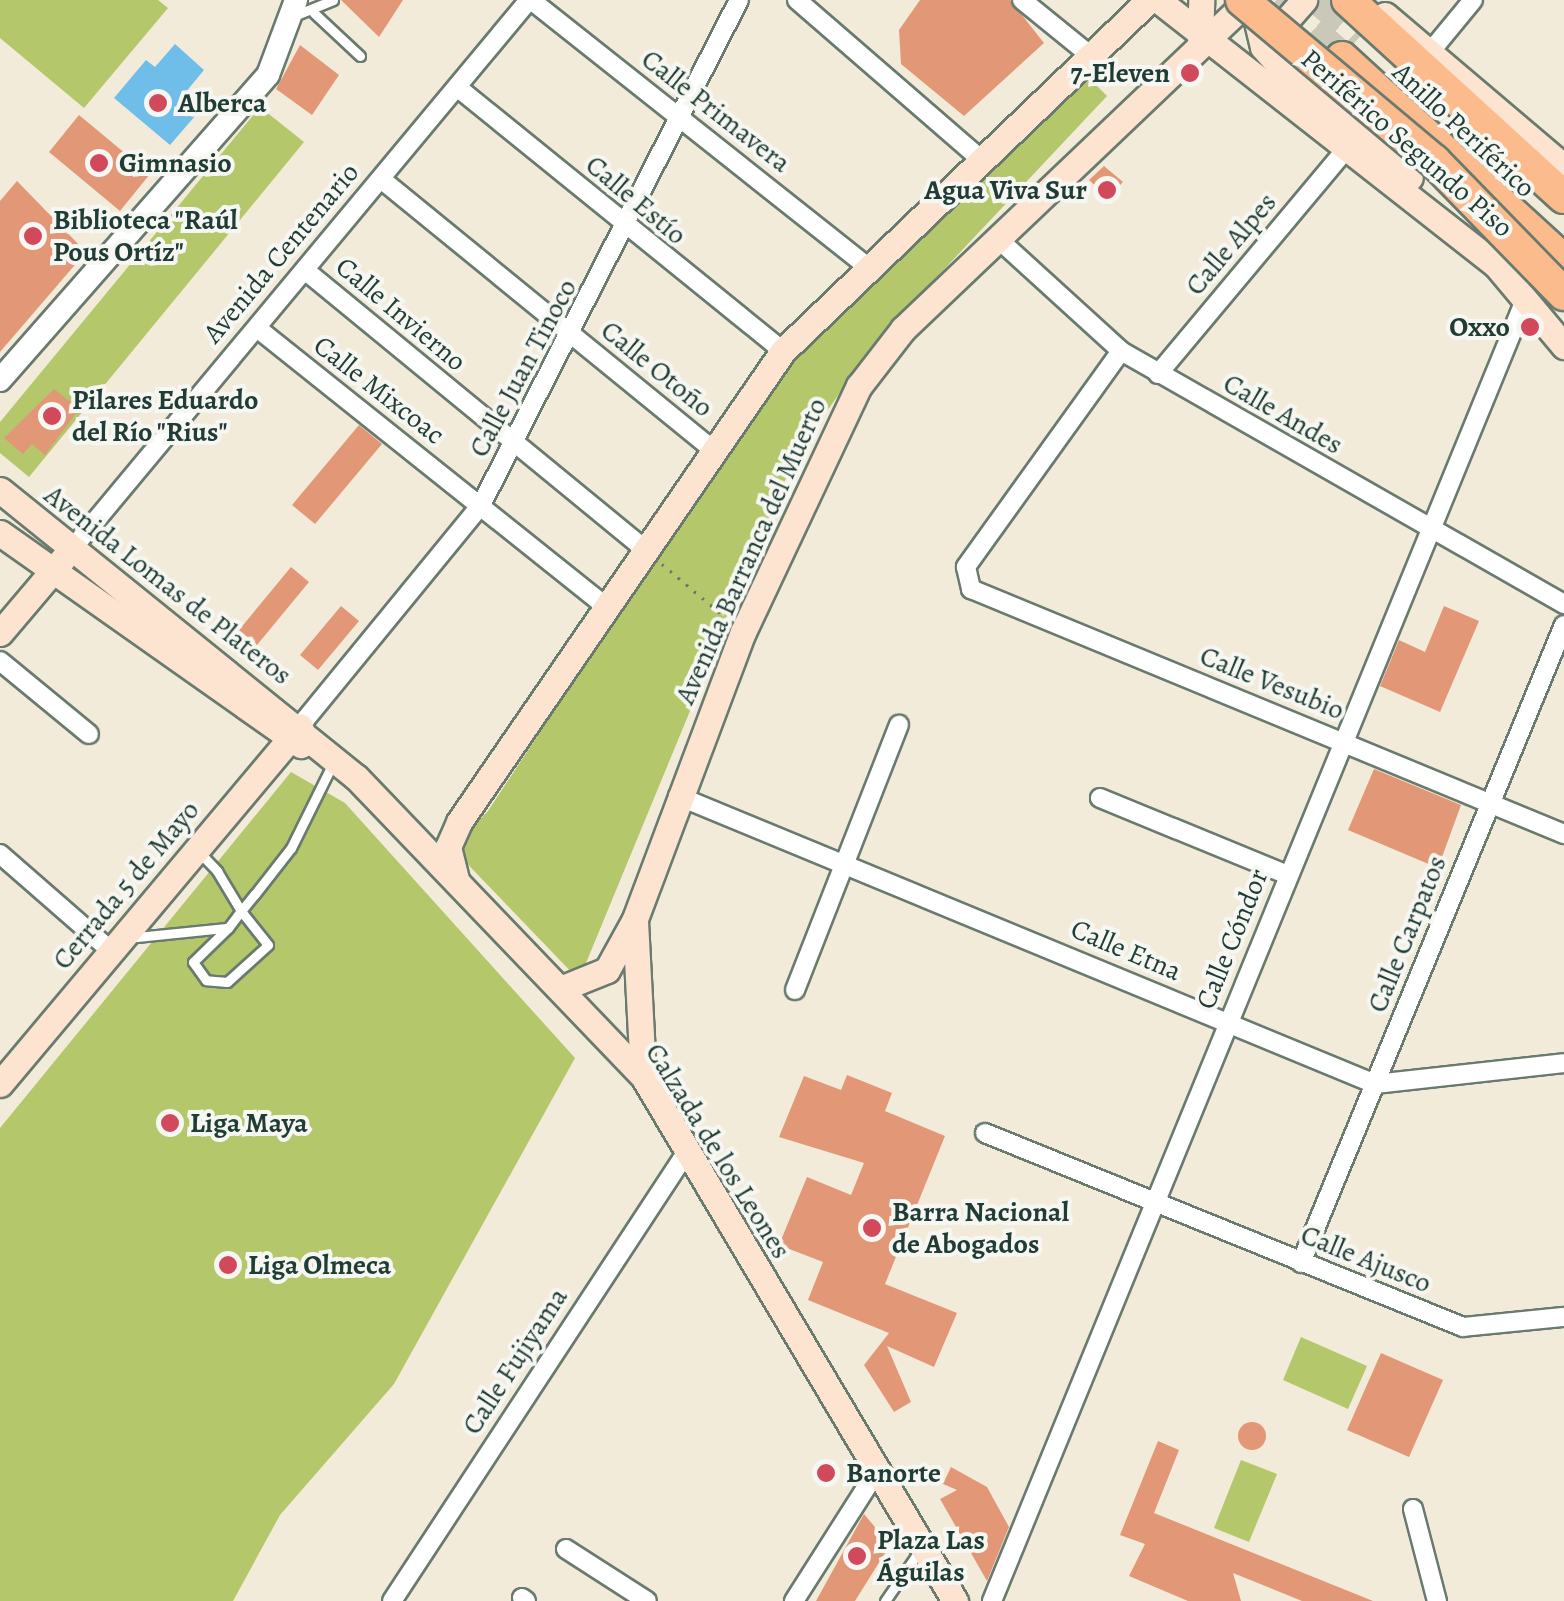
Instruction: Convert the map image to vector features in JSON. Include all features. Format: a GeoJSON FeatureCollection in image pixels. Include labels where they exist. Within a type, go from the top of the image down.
{"type":"FeatureCollection","features":[{"type":"Feature","properties":{"kind":"highway","name":"Periférico Segundo Piso"},"geometry":{"type":"LineString","coordinates":[[1248,0],[1488,210],[1564,294]]}},
{"type":"Feature","properties":{"kind":"highway"},"geometry":{"type":"LineString","coordinates":[[1348,0],[1564,196]]}},
{"type":"Feature","properties":{"kind":"highway","name":"Anillo Periférico"},"geometry":{"type":"LineString","coordinates":[[1564,228],[1351,46],[1564,262]]}},
{"type":"Feature","properties":{"kind":"main road","name":"Avenida Barranca del Muerto"},"geometry":{"type":"LineString","coordinates":[[456,882],[448,847],[458,822],[712,449],[784,351],[978,156],[1149,0]]}},
{"type":"Feature","properties":{"kind":"main road"},"geometry":{"type":"LineString","coordinates":[[1158,0],[1200,38],[1496,265]]}},
{"type":"Feature","properties":{"kind":"main road"},"geometry":{"type":"LineString","coordinates":[[1200,38],[1201,0]]}},
{"type":"Feature","properties":{"kind":"main road","name":"Avenida Barranca del Muerto"},"geometry":{"type":"LineString","coordinates":[[565,987],[607,970],[635,919],[678,796],[743,632],[859,386],[902,329],[1200,38],[1248,0]]}},
{"type":"Feature","properties":{"kind":"main road"},"geometry":{"type":"LineString","coordinates":[[1248,0],[1263,47],[1456,218],[1564,346]]}},
{"type":"Feature","properties":{"kind":"main road"},"geometry":{"type":"LineString","coordinates":[[1263,47],[1304,0]]}},
{"type":"Feature","properties":{"kind":"main road"},"geometry":{"type":"LineString","coordinates":[[1367,0],[1564,166]]}},
{"type":"Feature","properties":{"kind":"main road","name":"Avenida Lomas de Plateros"},"geometry":{"type":"LineString","coordinates":[[0,490],[294,734]]}},
{"type":"Feature","properties":{"kind":"main road"},"geometry":{"type":"LineString","coordinates":[[0,533],[294,734]]}},
{"type":"Feature","properties":{"kind":"main road","name":"Avenida Centenario"},"geometry":{"type":"LineString","coordinates":[[0,633],[72,549]]}},
{"type":"Feature","properties":{"kind":"main road","name":"Calzada de los Leones"},"geometry":{"type":"LineString","coordinates":[[294,734],[325,754],[400,822],[565,987],[642,1076],[924,1545],[945,1596]]}},
{"type":"Feature","properties":{"kind":"main road","name":"Cerrada 5 de Mayo"},"geometry":{"type":"LineString","coordinates":[[0,1084],[294,734]]}},
{"type":"Feature","properties":{"kind":"main road"},"geometry":{"type":"LineString","coordinates":[[400,822],[458,822]]}},
{"type":"Feature","properties":{"kind":"main road","name":"Avenida Barranca del Muerto"},"geometry":{"type":"LineString","coordinates":[[635,919],[642,1076]]}},
{"type":"Feature","properties":{"kind":"street","name":"Avenida Centenario"},"geometry":{"type":"LineString","coordinates":[[72,549],[530,0]]}},
{"type":"Feature","properties":{"kind":"street","name":"Calle Primavera"},"geometry":{"type":"LineString","coordinates":[[530,0],[867,266]]}},
{"type":"Feature","properties":{"kind":"street","name":"Calle Juan Tinoco"},"geometry":{"type":"LineString","coordinates":[[294,734],[480,505],[573,336],[738,0]]}},
{"type":"Feature","properties":{"kind":"street"},"geometry":{"type":"LineString","coordinates":[[796,0],[978,156]]}},
{"type":"Feature","properties":{"kind":"street"},"geometry":{"type":"LineString","coordinates":[[1022,0],[1091,56]]}},
{"type":"Feature","properties":{"kind":"street"},"geometry":{"type":"LineString","coordinates":[[1431,51],[1474,0]]}},
{"type":"Feature","properties":{"kind":"street"},"geometry":{"type":"LineString","coordinates":[[0,380],[268,75],[302,9]]}},
{"type":"Feature","properties":{"kind":"street","name":"Calle Estío"},"geometry":{"type":"LineString","coordinates":[[457,87],[784,351]]}},
{"type":"Feature","properties":{"kind":"street","name":"Calle Alpes"},"geometry":{"type":"LineString","coordinates":[[1158,374],[1346,149]]}},
{"type":"Feature","properties":{"kind":"street","name":"Calle Otoño"},"geometry":{"type":"LineString","coordinates":[[382,180],[712,449]]}},
{"type":"Feature","properties":{"kind":"street","name":"Calle Andes"},"geometry":{"type":"LineString","coordinates":[[998,238],[1120,351],[1564,604]]}},
{"type":"Feature","properties":{"kind":"street","name":"Calle Invierno"},"geometry":{"type":"LineString","coordinates":[[306,271],[646,550]]}},
{"type":"Feature","properties":{"kind":"street","name":"Calle Cóndor"},"geometry":{"type":"LineString","coordinates":[[992,1601],[1525,300]]}},
{"type":"Feature","properties":{"kind":"street","name":"Calle Mixcoac"},"geometry":{"type":"LineString","coordinates":[[258,328],[607,607]]}},
{"type":"Feature","properties":{"kind":"street","name":"Calle Vesubio"},"geometry":{"type":"LineString","coordinates":[[1120,351],[963,580],[1564,834]]}},
{"type":"Feature","properties":{"kind":"street","name":"Calle Carpatos"},"geometry":{"type":"LineString","coordinates":[[1302,1263],[1564,625]]}},
{"type":"Feature","properties":{"kind":"street"},"geometry":{"type":"LineString","coordinates":[[0,661],[89,734]]}},
{"type":"Feature","properties":{"kind":"street"},"geometry":{"type":"LineString","coordinates":[[794,990],[899,725]]}},
{"type":"Feature","properties":{"kind":"street","name":"Calle Etna"},"geometry":{"type":"LineString","coordinates":[[678,796],[1375,1084],[1564,1063]]}},
{"type":"Feature","properties":{"kind":"street"},"geometry":{"type":"LineString","coordinates":[[1100,798],[1288,874]]}},
{"type":"Feature","properties":{"kind":"street"},"geometry":{"type":"LineString","coordinates":[[0,854],[114,944]]}},
{"type":"Feature","properties":{"kind":"street","name":"Calle Ajusco"},"geometry":{"type":"LineString","coordinates":[[985,1133],[1463,1327],[1564,1317]]}},
{"type":"Feature","properties":{"kind":"street","name":"Calle Fujiyama"},"geometry":{"type":"LineString","coordinates":[[392,1601],[686,1152]]}},
{"type":"Feature","properties":{"kind":"street"},"geometry":{"type":"LineString","coordinates":[[794,1601],[878,1470]]}},
{"type":"Feature","properties":{"kind":"street"},"geometry":{"type":"LineString","coordinates":[[1413,1509],[1437,1601]]}},
{"type":"Feature","properties":{"kind":"street"},"geometry":{"type":"LineString","coordinates":[[566,1549],[648,1601]]}},
{"type":"Feature","properties":{"kind":"lane"},"geometry":{"type":"LineString","coordinates":[[302,9],[332,0]]}},
{"type":"Feature","properties":{"kind":"lane"},"geometry":{"type":"LineString","coordinates":[[302,9],[360,56]]}},
{"type":"Feature","properties":{"kind":"lane"},"geometry":{"type":"LineString","coordinates":[[196,850],[242,911],[268,944],[227,982],[206,980],[193,962],[228,928],[242,911],[291,848],[325,754]]}},
{"type":"Feature","properties":{"kind":"lane"},"geometry":{"type":"LineString","coordinates":[[114,944],[228,928]]}},
{"type":"Feature","properties":{"kind":"lane"},"geometry":{"type":"LineString","coordinates":[[885,1601],[924,1545]]}},
{"type":"Feature","properties":{"kind":"path"},"geometry":{"type":"LineString","coordinates":[[646,550],[743,632]]}},
{"type":"Feature","properties":{"kind":"green space"},"geometry":{"type":"Polygon","coordinates":[[[0,0],[158,0],[168,8],[84,108],[0,38],[0,0]]]}},
{"type":"Feature","properties":{"kind":"green space"},"geometry":{"type":"Polygon","coordinates":[[[1090,79],[1107,96],[872,346],[794,459],[579,980],[452,848],[488,811],[774,377],[871,273],[1090,79]]]}},
{"type":"Feature","properties":{"kind":"green space"},"geometry":{"type":"Polygon","coordinates":[[[260,107],[304,142],[29,477],[0,453],[0,422],[260,107]]]}},
{"type":"Feature","properties":{"kind":"green space","name":"Liga Olmeca"},"geometry":{"type":"Polygon","coordinates":[[[291,772],[345,803],[575,1058],[394,1384],[280,1515],[233,1601],[0,1601],[0,1128],[291,772]]]}},
{"type":"Feature","properties":{"kind":"green space"},"geometry":{"type":"Polygon","coordinates":[[[1301,1337],[1367,1366],[1348,1409],[1283,1380],[1301,1337]]]}},
{"type":"Feature","properties":{"kind":"green space"},"geometry":{"type":"Polygon","coordinates":[[[1241,1460],[1277,1474],[1249,1542],[1214,1528],[1241,1460]]]}},
{"type":"Feature","properties":{"kind":"water","name":"Alberca"},"geometry":{"type":"Polygon","coordinates":[[[175,44],[204,70],[185,93],[202,108],[170,145],[114,98],[146,60],[155,67],[175,44]]]}},
{"type":"Feature","properties":{"kind":"building"},"geometry":{"type":"Polygon","coordinates":[[[341,0],[403,0],[379,37],[341,0]]]}},
{"type":"Feature","properties":{"kind":"building"},"geometry":{"type":"Polygon","coordinates":[[[920,0],[1010,0],[1044,43],[964,116],[901,64],[899,30],[920,0]]]}},
{"type":"Feature","properties":{"kind":"building"},"geometry":{"type":"Polygon","coordinates":[[[300,45],[339,75],[312,115],[276,89],[300,45]]]}},
{"type":"Feature","properties":{"kind":"building","name":"Gimnasio"},"geometry":{"type":"Polygon","coordinates":[[[79,115],[150,174],[120,211],[49,152],[79,115]]]}},
{"type":"Feature","properties":{"kind":"building","name":"Agua Viva Sur"},"geometry":{"type":"Polygon","coordinates":[[[1104,166],[1123,182],[1108,198],[1089,180],[1104,166]]]}},
{"type":"Feature","properties":{"kind":"building","name":"Biblioteca \"Raúl Pous Ortíz\""},"geometry":{"type":"Polygon","coordinates":[[[17,181],[86,252],[0,352],[0,201],[17,181]]]}},
{"type":"Feature","properties":{"kind":"building","name":"Pilares Eduardo del Río \"Rius\""},"geometry":{"type":"Polygon","coordinates":[[[54,389],[79,409],[45,455],[32,444],[23,454],[4,438],[54,389]]]}},
{"type":"Feature","properties":{"kind":"building"},"geometry":{"type":"Polygon","coordinates":[[[359,425],[382,444],[315,524],[292,505],[359,425]]]}},
{"type":"Feature","properties":{"kind":"building"},"geometry":{"type":"Polygon","coordinates":[[[291,567],[309,582],[257,645],[239,630],[291,567]]]}},
{"type":"Feature","properties":{"kind":"building"},"geometry":{"type":"Polygon","coordinates":[[[341,606],[359,621],[318,670],[300,655],[341,606]]]}},
{"type":"Feature","properties":{"kind":"building"},"geometry":{"type":"Polygon","coordinates":[[[1444,606],[1479,621],[1440,712],[1380,686],[1399,640],[1425,652],[1444,606]]]}},
{"type":"Feature","properties":{"kind":"building"},"geometry":{"type":"Polygon","coordinates":[[[1374,769],[1461,805],[1438,868],[1348,830],[1374,769]]]}},
{"type":"Feature","properties":{"kind":"building"},"geometry":{"type":"Polygon","coordinates":[[[847,1075],[892,1093],[885,1111],[945,1136],[885,1284],[957,1313],[934,1367],[887,1346],[911,1402],[894,1412],[864,1365],[889,1333],[808,1300],[823,1262],[779,1245],[807,1177],[851,1195],[864,1163],[779,1137],[804,1076],[841,1090],[847,1075]]]}},
{"type":"Feature","properties":{"kind":"building"},"geometry":{"type":"Polygon","coordinates":[[[1381,1353],[1443,1380],[1409,1457],[1347,1430],[1381,1353]]]}},
{"type":"Feature","properties":{"kind":"building"},"geometry":{"type":"Polygon","coordinates":[[[1252,1422],[1262,1426],[1266,1436],[1262,1446],[1252,1450],[1242,1446],[1238,1436],[1242,1426],[1252,1422]]]}},
{"type":"Feature","properties":{"kind":"building"},"geometry":{"type":"Polygon","coordinates":[[[1158,1441],[1179,1450],[1154,1513],[1373,1601],[1302,1601],[1233,1573],[1241,1601],[1188,1601],[1129,1576],[1145,1544],[1120,1535],[1158,1441]]]}},
{"type":"Feature","properties":{"kind":"building"},"geometry":{"type":"Polygon","coordinates":[[[951,1467],[987,1487],[1009,1527],[987,1581],[940,1499],[957,1490],[943,1484],[951,1467]]]}},
{"type":"Feature","properties":{"kind":"building","name":"Plaza Las Águilas"},"geometry":{"type":"Polygon","coordinates":[[[864,1514],[890,1545],[855,1601],[816,1601],[864,1514]]]}},
{"type":"Feature","properties":{"kind":"tunnel"},"geometry":{"type":"LineString","coordinates":[[1276,0],[1342,58]]}},
{"type":"Feature","properties":{"kind":"tunnel"},"geometry":{"type":"LineString","coordinates":[[1320,0],[1361,35]]}},
{"type":"Feature","properties":{"kind":"place","name":"7-Eleven"},"geometry":{"type":"Point","coordinates":[1190,73]}},
{"type":"Feature","properties":{"kind":"place","name":"Alberca"},"geometry":{"type":"Point","coordinates":[158,103]}},
{"type":"Feature","properties":{"kind":"place","name":"Gimnasio"},"geometry":{"type":"Point","coordinates":[99,163]}},
{"type":"Feature","properties":{"kind":"place","name":"Agua Viva Sur"},"geometry":{"type":"Point","coordinates":[1107,190]}},
{"type":"Feature","properties":{"kind":"place","name":"Biblioteca \"Raúl Pous Ortíz\""},"geometry":{"type":"Point","coordinates":[33,236]}},
{"type":"Feature","properties":{"kind":"place","name":"Oxxo"},"geometry":{"type":"Point","coordinates":[1530,327]}},
{"type":"Feature","properties":{"kind":"place","name":"Pilares Eduardo del Río \"Rius\""},"geometry":{"type":"Point","coordinates":[52,416]}},
{"type":"Feature","properties":{"kind":"place","name":"Liga Maya"},"geometry":{"type":"Point","coordinates":[170,1123]}},
{"type":"Feature","properties":{"kind":"place","name":"Barra Nacional de Abogados"},"geometry":{"type":"Point","coordinates":[872,1228]}},
{"type":"Feature","properties":{"kind":"place","name":"Liga Olmeca"},"geometry":{"type":"Point","coordinates":[228,1265]}},
{"type":"Feature","properties":{"kind":"place","name":"Banorte"},"geometry":{"type":"Point","coordinates":[826,1473]}},
{"type":"Feature","properties":{"kind":"place","name":"Plaza Las Águilas"},"geometry":{"type":"Point","coordinates":[857,1556]}}]}
